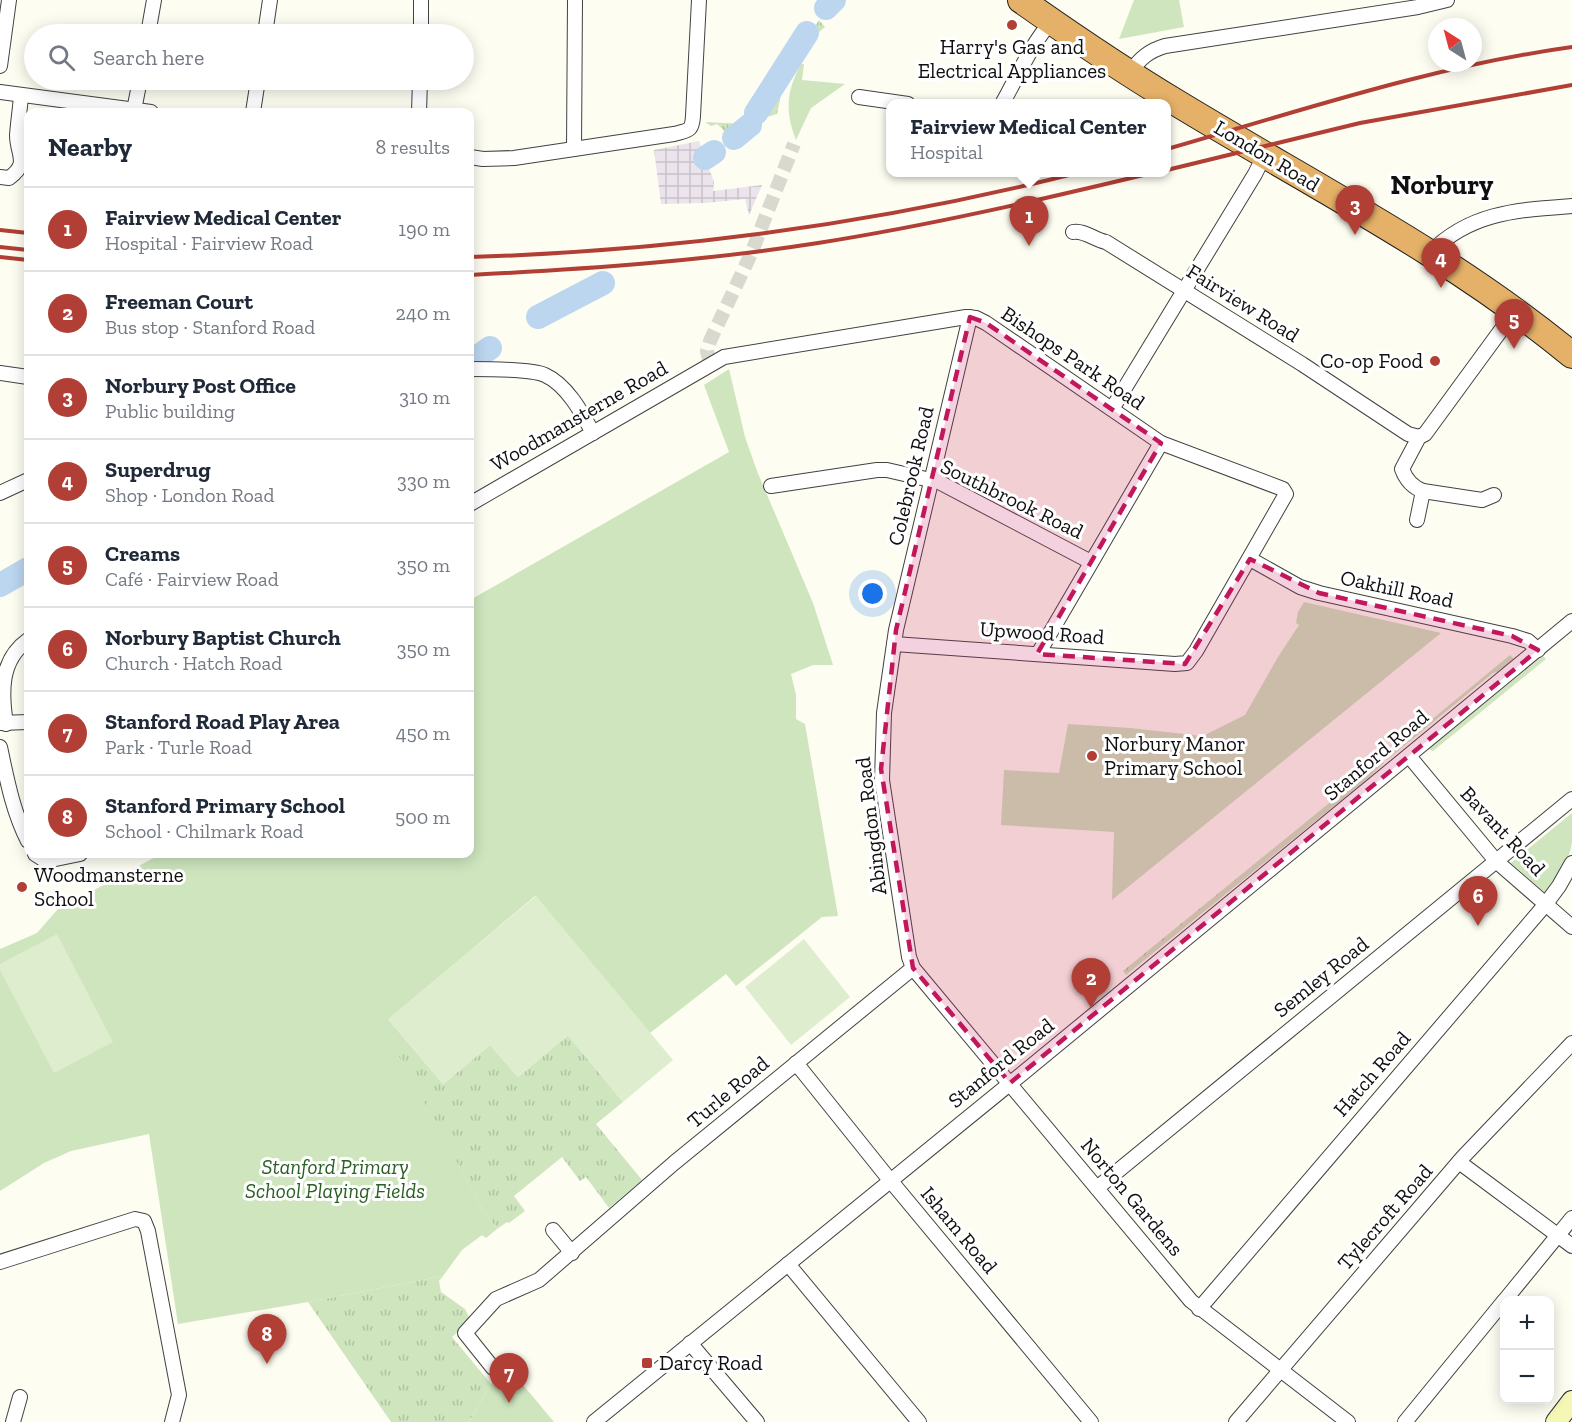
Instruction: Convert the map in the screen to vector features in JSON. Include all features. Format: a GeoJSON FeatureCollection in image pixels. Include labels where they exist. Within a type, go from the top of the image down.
{"type":"FeatureCollection","features":[{"type":"Feature","properties":{"kind":"highway","name":"London Road"},"geometry":{"type":"LineString","coordinates":[[1021,0],[1170,99]]}},
{"type":"Feature","properties":{"kind":"highway","name":"London Road"},"geometry":{"type":"LineString","coordinates":[[1171,99],[1430,253],[1515,311],[1572,355]]}},
{"type":"Feature","properties":{"kind":"street"},"geometry":{"type":"LineString","coordinates":[[0,66],[9,0]]}},
{"type":"Feature","properties":{"kind":"street"},"geometry":{"type":"LineString","coordinates":[[149,24],[153,0]]}},
{"type":"Feature","properties":{"kind":"street"},"geometry":{"type":"LineString","coordinates":[[266,24],[270,0]]}},
{"type":"Feature","properties":{"kind":"street"},"geometry":{"type":"LineString","coordinates":[[421,0],[421,24]]}},
{"type":"Feature","properties":{"kind":"street"},"geometry":{"type":"LineString","coordinates":[[573,149],[574,0]]}},
{"type":"Feature","properties":{"kind":"street"},"geometry":{"type":"LineString","coordinates":[[474,158],[514,158],[674,134],[690,129],[693,126],[699,0]]}},
{"type":"Feature","properties":{"kind":"street"},"geometry":{"type":"LineString","coordinates":[[1130,72],[1142,57],[1154,49],[1165,46],[1418,7],[1447,0]]}},
{"type":"Feature","properties":{"kind":"street"},"geometry":{"type":"LineString","coordinates":[[1005,99],[1021,67],[1051,22]]}},
{"type":"Feature","properties":{"kind":"street"},"geometry":{"type":"LineString","coordinates":[[134,108],[138,90]]}},
{"type":"Feature","properties":{"kind":"street"},"geometry":{"type":"LineString","coordinates":[[254,108],[256,90]]}},
{"type":"Feature","properties":{"kind":"street"},"geometry":{"type":"LineString","coordinates":[[419,108],[420,90]]}},
{"type":"Feature","properties":{"kind":"street"},"geometry":{"type":"LineString","coordinates":[[0,92],[118,108]]}},
{"type":"Feature","properties":{"kind":"street"},"geometry":{"type":"LineString","coordinates":[[0,177],[9,178],[20,168],[22,158],[17,138],[21,96]]}},
{"type":"Feature","properties":{"kind":"street"},"geometry":{"type":"LineString","coordinates":[[859,97],[886,101]]}},
{"type":"Feature","properties":{"kind":"street"},"geometry":{"type":"LineString","coordinates":[[1112,409],[1255,174],[1263,153]]}},
{"type":"Feature","properties":{"kind":"street"},"geometry":{"type":"LineString","coordinates":[[1430,253],[1445,238],[1474,222],[1517,212],[1572,206]]}},
{"type":"Feature","properties":{"kind":"street","name":"Fairview Road"},"geometry":{"type":"LineString","coordinates":[[1074,232],[1079,231],[1106,242],[1408,434],[1419,437]]}},
{"type":"Feature","properties":{"kind":"street"},"geometry":{"type":"LineString","coordinates":[[1494,495],[1482,500],[1416,489],[1406,479],[1402,469],[1419,437],[1425,434],[1432,425],[1515,311]]}},
{"type":"Feature","properties":{"kind":"street","name":"Bishops Park Road"},"geometry":{"type":"LineString","coordinates":[[710,364],[739,353],[970,317],[986,323],[1161,443],[1283,489],[1286,494],[1283,503],[1250,559]]}},
{"type":"Feature","properties":{"kind":"street","name":"Colebrook Road"},"geometry":{"type":"LineString","coordinates":[[894,644],[970,317]]}},
{"type":"Feature","properties":{"kind":"street","name":"Woodmansterne Road"},"geometry":{"type":"LineString","coordinates":[[474,502],[710,364]]}},
{"type":"Feature","properties":{"kind":"street"},"geometry":{"type":"LineString","coordinates":[[474,369],[543,374],[570,397],[593,433]]}},
{"type":"Feature","properties":{"kind":"street"},"geometry":{"type":"LineString","coordinates":[[0,373],[24,376]]}},
{"type":"Feature","properties":{"kind":"street"},"geometry":{"type":"LineString","coordinates":[[1038,654],[1161,443]]}},
{"type":"Feature","properties":{"kind":"street","name":"Southbrook Road"},"geometry":{"type":"LineString","coordinates":[[771,486],[877,470],[932,480],[956,490],[1091,562]]}},
{"type":"Feature","properties":{"kind":"street"},"geometry":{"type":"LineString","coordinates":[[0,493],[24,482]]}},
{"type":"Feature","properties":{"kind":"street"},"geometry":{"type":"LineString","coordinates":[[1417,520],[1424,491]]}},
{"type":"Feature","properties":{"kind":"street","name":"Upwood Road"},"geometry":{"type":"LineString","coordinates":[[894,644],[1187,663],[1250,559]]}},
{"type":"Feature","properties":{"kind":"street","name":"Oakhill Road"},"geometry":{"type":"LineString","coordinates":[[1250,559],[1300,587],[1512,636],[1528,641],[1538,650]]}},
{"type":"Feature","properties":{"kind":"street","name":"Stanford Road"},"geometry":{"type":"LineString","coordinates":[[594,1422],[1572,621]]}},
{"type":"Feature","properties":{"kind":"street"},"geometry":{"type":"LineString","coordinates":[[24,643],[19,646],[5,669],[3,723],[24,722]]}},
{"type":"Feature","properties":{"kind":"street","name":"Abingdon Road"},"geometry":{"type":"LineString","coordinates":[[894,644],[884,713],[881,769],[909,957],[913,968]]}},
{"type":"Feature","properties":{"kind":"street"},"geometry":{"type":"LineString","coordinates":[[0,747],[11,798],[24,833]]}},
{"type":"Feature","properties":{"kind":"street","name":"Bavant Road"},"geometry":{"type":"LineString","coordinates":[[1409,756],[1496,861],[1572,927]]}},
{"type":"Feature","properties":{"kind":"street","name":"Semley Road"},"geometry":{"type":"LineString","coordinates":[[1097,1188],[1572,799]]}},
{"type":"Feature","properties":{"kind":"street"},"geometry":{"type":"LineString","coordinates":[[42,858],[46,861],[61,858]]}},
{"type":"Feature","properties":{"kind":"street","name":"Hatch Road"},"geometry":{"type":"LineString","coordinates":[[1199,1309],[1545,905],[1572,863]]}},
{"type":"Feature","properties":{"kind":"street","name":"Turle Road"},"geometry":{"type":"LineString","coordinates":[[493,1368],[465,1333],[496,1299],[534,1283],[572,1253],[597,1228],[913,968]]}},
{"type":"Feature","properties":{"kind":"street","name":"Norton Gardens"},"geometry":{"type":"LineString","coordinates":[[913,968],[1199,1309],[1348,1422]]}},
{"type":"Feature","properties":{"kind":"street","name":"Tylecroft Road"},"geometry":{"type":"LineString","coordinates":[[1236,1422],[1459,1162],[1572,1043]]}},
{"type":"Feature","properties":{"kind":"street","name":"Isham Road"},"geometry":{"type":"LineString","coordinates":[[796,1063],[1084,1419]]}},
{"type":"Feature","properties":{"kind":"street"},"geometry":{"type":"LineString","coordinates":[[1459,1162],[1572,1246]]}},
{"type":"Feature","properties":{"kind":"street"},"geometry":{"type":"LineString","coordinates":[[1508,1296],[1572,1218]]}},
{"type":"Feature","properties":{"kind":"street"},"geometry":{"type":"LineString","coordinates":[[0,1262],[135,1219],[144,1221],[148,1231],[179,1395],[172,1422]]}},
{"type":"Feature","properties":{"kind":"street"},"geometry":{"type":"LineString","coordinates":[[553,1230],[572,1253]]}},
{"type":"Feature","properties":{"kind":"street"},"geometry":{"type":"LineString","coordinates":[[788,1264],[919,1422]]}},
{"type":"Feature","properties":{"kind":"street"},"geometry":{"type":"LineString","coordinates":[[1405,1422],[1500,1306]]}},
{"type":"Feature","properties":{"kind":"street"},"geometry":{"type":"LineString","coordinates":[[690,1343],[757,1422]]}},
{"type":"Feature","properties":{"kind":"street"},"geometry":{"type":"LineString","coordinates":[[13,1422],[20,1397]]}},
{"type":"Feature","properties":{"kind":"street"},"geometry":{"type":"LineString","coordinates":[[1556,1422],[1572,1401]]}},
{"type":"Feature","properties":{"kind":"highlighted area"},"geometry":{"type":"Polygon","coordinates":[[[970,317],[986,323],[1161,443],[1037,654],[1185,664],[1250,559],[1319,593],[1512,636],[1538,650],[1010,1083],[913,968],[881,769],[896,630],[970,317]]]}},
{"type":"Feature","properties":{"kind":"shaded area"},"geometry":{"type":"Polygon","coordinates":[[[699,141],[714,182],[713,191],[762,185],[749,215],[745,199],[661,204],[654,150],[699,141]]]}},
{"type":"Feature","properties":{"kind":"green space"},"geometry":{"type":"Polygon","coordinates":[[[1134,0],[1179,0],[1184,27],[1119,39],[1134,0]]]}},
{"type":"Feature","properties":{"kind":"green space"},"geometry":{"type":"Polygon","coordinates":[[[819,20],[825,27],[812,38],[784,81],[777,114],[767,117],[759,116],[819,20]]]}},
{"type":"Feature","properties":{"kind":"green space"},"geometry":{"type":"Polygon","coordinates":[[[801,64],[804,64],[802,80],[845,84],[811,108],[796,140],[790,120],[789,102],[792,84],[801,64]]]}},
{"type":"Feature","properties":{"kind":"green space"},"geometry":{"type":"Polygon","coordinates":[[[705,122],[747,124],[731,137],[717,124],[711,126],[705,122]]]}},
{"type":"Feature","properties":{"kind":"green space","name":"Stanford Primary School Playing Fields"},"geometry":{"type":"Polygon","coordinates":[[[729,369],[745,437],[813,603],[833,665],[813,665],[791,674],[796,695],[796,719],[805,724],[838,916],[822,917],[736,986],[726,974],[650,1033],[535,896],[382,1025],[481,1207],[497,1229],[486,1238],[482,1235],[462,1250],[443,1276],[178,1324],[149,1134],[71,1151],[44,1163],[0,1191],[0,949],[37,933],[57,910],[154,858],[474,858],[474,598],[729,452],[704,385],[729,369]]]}},
{"type":"Feature","properties":{"kind":"green space"},"geometry":{"type":"Polygon","coordinates":[[[1304,602],[1441,633],[1112,900],[1114,832],[1001,825],[1004,770],[1059,773],[1068,724],[1203,736],[1245,715],[1299,625],[1296,623],[1298,612],[1304,602]]]}},
{"type":"Feature","properties":{"kind":"green space"},"geometry":{"type":"Polygon","coordinates":[[[1510,655],[1514,659],[1493,673],[1387,760],[1385,758],[1510,655]]]}},
{"type":"Feature","properties":{"kind":"green space"},"geometry":{"type":"Polygon","coordinates":[[[1543,656],[1546,659],[1433,751],[1428,749],[1543,656]]]}},
{"type":"Feature","properties":{"kind":"green space"},"geometry":{"type":"Polygon","coordinates":[[[1382,760],[1384,763],[1366,780],[1126,975],[1123,971],[1382,760]]]}},
{"type":"Feature","properties":{"kind":"green space"},"geometry":{"type":"Polygon","coordinates":[[[1572,813],[1571,849],[1558,875],[1545,893],[1511,863],[1572,813]]]}},
{"type":"Feature","properties":{"kind":"green space"},"geometry":{"type":"Polygon","coordinates":[[[536,896],[673,1060],[623,1102],[568,1036],[518,1077],[490,1045],[443,1084],[388,1019],[536,896]]]}},
{"type":"Feature","properties":{"kind":"green space"},"geometry":{"type":"Polygon","coordinates":[[[57,934],[113,1042],[54,1073],[0,970],[0,964],[57,934]]]}},
{"type":"Feature","properties":{"kind":"green space"},"geometry":{"type":"Polygon","coordinates":[[[804,939],[850,997],[791,1045],[745,987],[804,939]]]}},
{"type":"Feature","properties":{"kind":"green space"},"geometry":{"type":"Polygon","coordinates":[[[388,1019],[443,1084],[490,1045],[518,1077],[568,1035],[623,1102],[596,1124],[642,1180],[609,1208],[586,1177],[580,1181],[562,1157],[514,1196],[525,1211],[497,1229],[481,1207],[381,1025],[388,1019]]]}},
{"type":"Feature","properties":{"kind":"green space"},"geometry":{"type":"Polygon","coordinates":[[[443,1276],[439,1281],[441,1292],[465,1309],[471,1321],[452,1337],[491,1384],[469,1422],[391,1422],[308,1302],[443,1276]]]}},
{"type":"Feature","properties":{"kind":"green space"},"geometry":{"type":"Polygon","coordinates":[[[509,1368],[554,1422],[469,1422],[491,1384],[509,1368]]]}},
{"type":"Feature","properties":{"kind":"waterway"},"geometry":{"type":"LineString","coordinates":[[826,8],[834,0]]}},
{"type":"Feature","properties":{"kind":"waterway"},"geometry":{"type":"LineString","coordinates":[[756,113],[807,33]]}},
{"type":"Feature","properties":{"kind":"waterway"},"geometry":{"type":"LineString","coordinates":[[734,138],[750,125]]}},
{"type":"Feature","properties":{"kind":"waterway"},"geometry":{"type":"LineString","coordinates":[[705,158],[714,152]]}},
{"type":"Feature","properties":{"kind":"waterway"},"geometry":{"type":"LineString","coordinates":[[538,317],[603,283]]}},
{"type":"Feature","properties":{"kind":"waterway"},"geometry":{"type":"LineString","coordinates":[[476,358],[490,348]]}},
{"type":"Feature","properties":{"kind":"waterway"},"geometry":{"type":"LineString","coordinates":[[0,585],[24,571]]}},
{"type":"Feature","properties":{"kind":"tunnel"},"geometry":{"type":"LineString","coordinates":[[710,364],[707,351],[710,341],[751,254],[794,144]]}},
{"type":"Feature","properties":{"kind":"railway"},"geometry":{"type":"LineString","coordinates":[[1171,148],[1418,78],[1520,55],[1572,47]]}},
{"type":"Feature","properties":{"kind":"railway"},"geometry":{"type":"LineString","coordinates":[[1171,169],[1360,123],[1572,85]]}},
{"type":"Feature","properties":{"kind":"railway"},"geometry":{"type":"LineString","coordinates":[[474,257],[624,248],[778,231],[930,206],[1060,177]]}},
{"type":"Feature","properties":{"kind":"railway"},"geometry":{"type":"LineString","coordinates":[[474,275],[644,264],[818,243],[988,211],[1135,177]]}},
{"type":"Feature","properties":{"kind":"railway"},"geometry":{"type":"LineString","coordinates":[[0,230],[24,233]]}},
{"type":"Feature","properties":{"kind":"railway"},"geometry":{"type":"LineString","coordinates":[[0,247],[24,250]]}},
{"type":"Feature","properties":{"kind":"railway"},"geometry":{"type":"LineString","coordinates":[[0,257],[24,260]]}},
{"type":"Feature","properties":{"kind":"place","name":"Harry's Gas and Electrical Appliances"},"geometry":{"type":"Point","coordinates":[1012,25]}},
{"type":"Feature","properties":{"kind":"place","name":"Norbury Post Office"},"geometry":{"type":"Point","coordinates":[1355,235]}},
{"type":"Feature","properties":{"kind":"place","name":"Fairview Medical Center"},"geometry":{"type":"Point","coordinates":[1029,246]}},
{"type":"Feature","properties":{"kind":"place","name":"Superdrug"},"geometry":{"type":"Point","coordinates":[1441,288]}},
{"type":"Feature","properties":{"kind":"place","name":"Creams"},"geometry":{"type":"Point","coordinates":[1514,349]}},
{"type":"Feature","properties":{"kind":"place","name":"Co-op Food"},"geometry":{"type":"Point","coordinates":[1435,361]}},
{"type":"Feature","properties":{"kind":"place","name":"Norbury Manor Primary School"},"geometry":{"type":"Point","coordinates":[1092,756]}},
{"type":"Feature","properties":{"kind":"place","name":"Woodmansterne School"},"geometry":{"type":"Point","coordinates":[22,887]}},
{"type":"Feature","properties":{"kind":"place","name":"Norbury Baptist Church"},"geometry":{"type":"Point","coordinates":[1478,926]}},
{"type":"Feature","properties":{"kind":"place","name":"Freeman Court"},"geometry":{"type":"Point","coordinates":[1091,1008]}},
{"type":"Feature","properties":{"kind":"place","name":"Darcy Road"},"geometry":{"type":"Point","coordinates":[647,1363]}},
{"type":"Feature","properties":{"kind":"place","name":"Stanford Primary School"},"geometry":{"type":"Point","coordinates":[267,1364]}},
{"type":"Feature","properties":{"kind":"place","name":"Stanford Road Play Area"},"geometry":{"type":"Point","coordinates":[509,1403]}},
{"type":"Feature","properties":{"kind":"district","name":"Norbury"},"geometry":{"type":"Point","coordinates":[1442,185]}}]}
